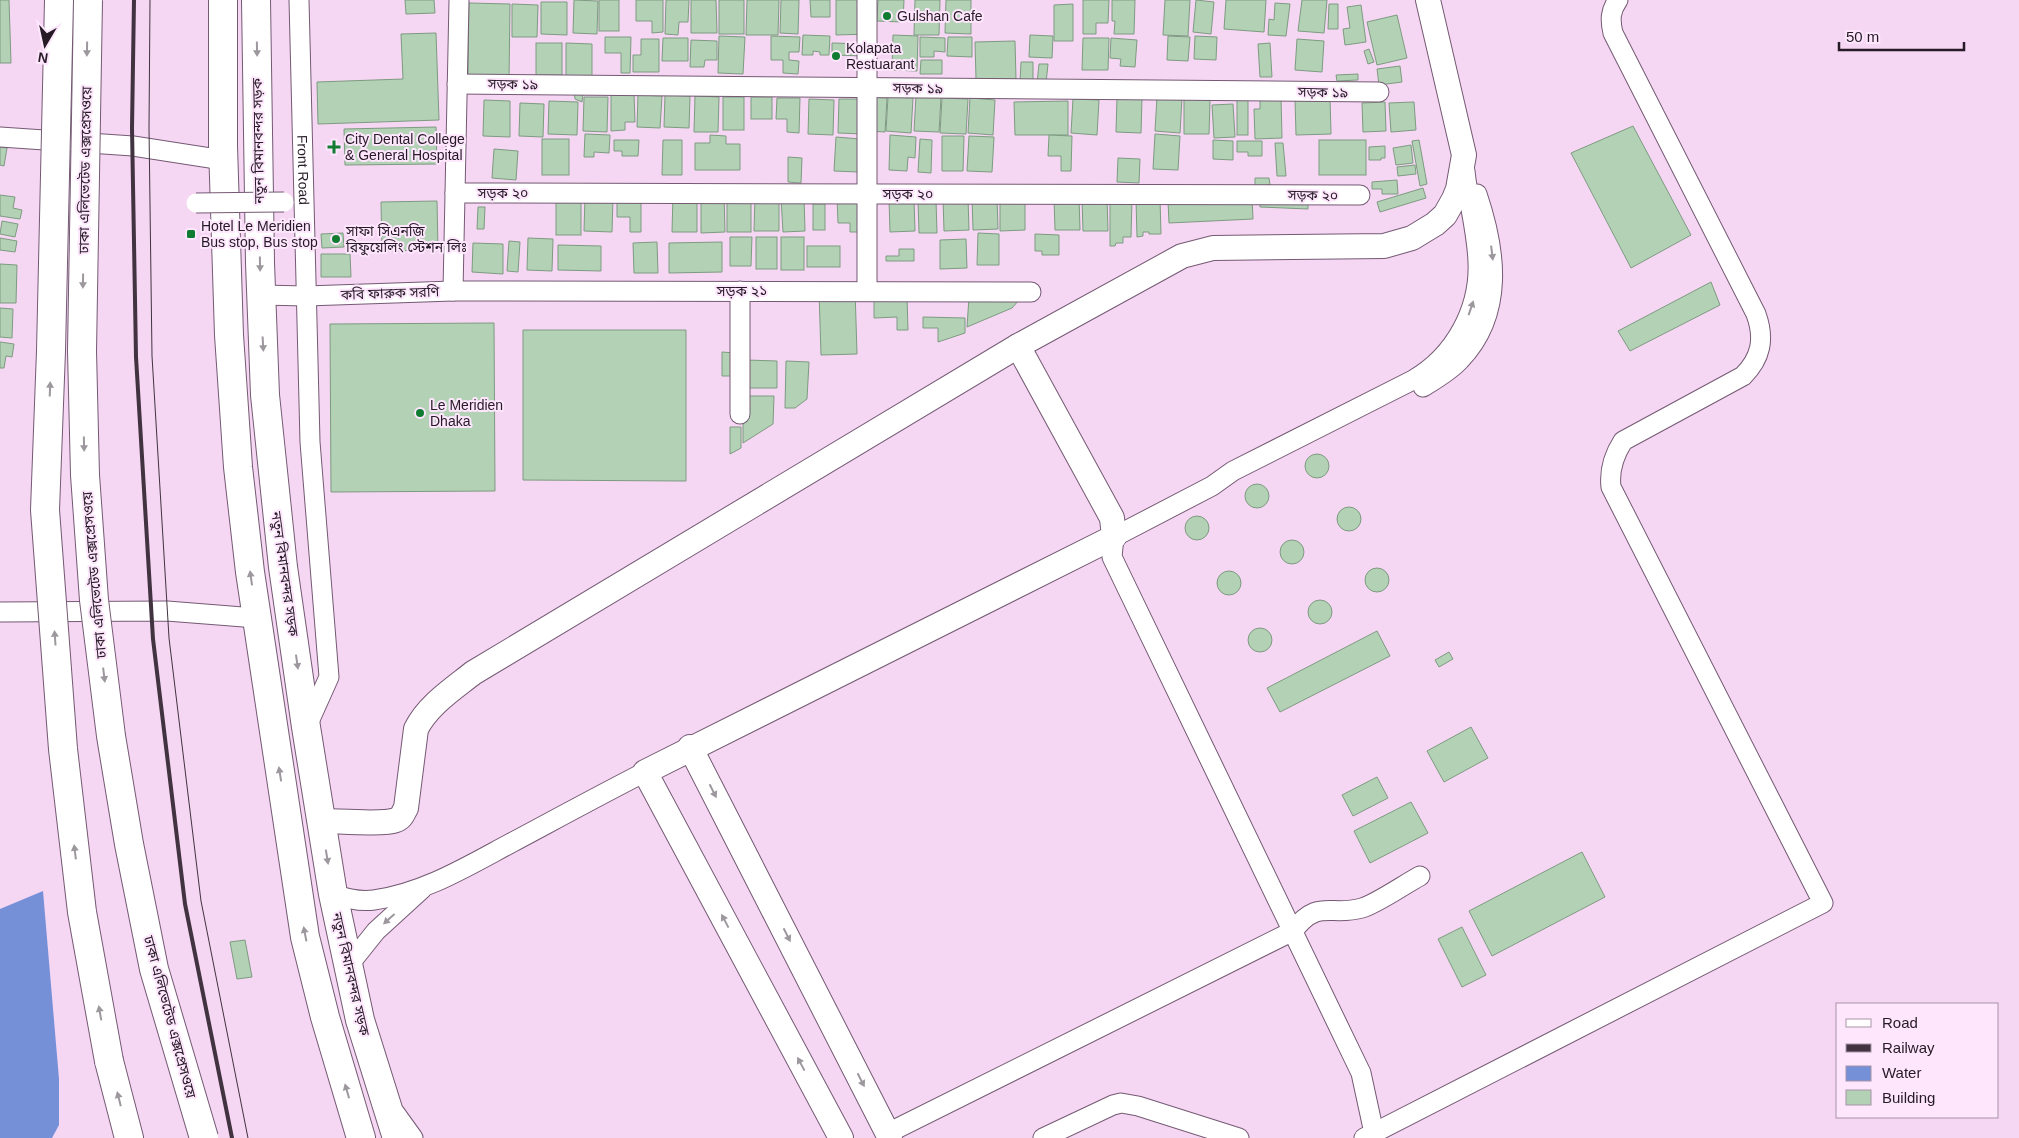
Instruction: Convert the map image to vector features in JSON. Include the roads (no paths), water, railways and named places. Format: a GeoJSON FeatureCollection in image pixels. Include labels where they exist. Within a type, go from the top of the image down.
{"type":"FeatureCollection","features":[{"type":"Feature","properties":{"kind":"highway"},"geometry":{"type":"LineString","coordinates":[[59,0],[52,351],[45,510],[63,749],[82,912],[109,1060],[129,1138]]}},
{"type":"Feature","properties":{"kind":"highway","name":"ঢাকা এলিভেটেড এক্সপ্রেসওয়ে"},"geometry":{"type":"LineString","coordinates":[[88,0],[82,351],[85,475],[94,600],[111,736],[129,844],[154,969],[204,1138]]}},
{"type":"Feature","properties":{"kind":"highway"},"geometry":{"type":"LineString","coordinates":[[223,0],[223,160],[228,316],[238,466],[256,618],[305,937],[325,1017],[361,1138]]}},
{"type":"Feature","properties":{"kind":"highway","name":"নতুন বিমানবন্দর সড়ক"},"geometry":{"type":"LineString","coordinates":[[256,0],[261,295],[265,395],[283,568],[333,894],[360,1020],[397,1138]]}},
{"type":"Feature","properties":{"kind":"main road"},"geometry":{"type":"LineString","coordinates":[[321,821],[397,820],[406,808],[416,729],[421,718],[443,696],[473,673],[1018,346],[1182,256],[1213,248],[1384,246],[1412,238],[1435,224],[1450,207],[1458,189],[1464,155],[1428,0]]}},
{"type":"Feature","properties":{"kind":"main road"},"geometry":{"type":"LineString","coordinates":[[841,1138],[645,772],[1114,537],[1112,518],[1018,346]]}},
{"type":"Feature","properties":{"kind":"main road"},"geometry":{"type":"LineString","coordinates":[[690,748],[889,1135]]}},
{"type":"Feature","properties":{"kind":"street","name":"Front Road"},"geometry":{"type":"LineString","coordinates":[[299,0],[310,442],[329,677],[306,727]]}},
{"type":"Feature","properties":{"kind":"street","name":"কবি ফারুক সরণি"},"geometry":{"type":"LineString","coordinates":[[306,296],[453,291],[458,0]]}},
{"type":"Feature","properties":{"kind":"street"},"geometry":{"type":"LineString","coordinates":[[866,291],[868,0]]}},
{"type":"Feature","properties":{"kind":"street"},"geometry":{"type":"LineString","coordinates":[[1464,155],[1475,208],[1491,246],[1494,280],[1493,293],[1483,324],[1472,345],[1455,355],[1438,378],[1416,391],[1240,477],[1212,486],[1114,537],[1112,557],[1362,1073],[1369,1135],[1823,903],[1611,487],[1615,455],[1623,441],[1743,376],[1757,359],[1762,339],[1756,314],[1614,33],[1611,16],[1613,7],[1618,0]]}},
{"type":"Feature","properties":{"kind":"street","name":"সড়ক ১৯"},"geometry":{"type":"LineString","coordinates":[[457,84],[1379,92]]}},
{"type":"Feature","properties":{"kind":"street"},"geometry":{"type":"LineString","coordinates":[[0,137],[133,146],[223,160]]}},
{"type":"Feature","properties":{"kind":"street","name":"সড়ক ২০"},"geometry":{"type":"LineString","coordinates":[[455,193],[1360,195]]}},
{"type":"Feature","properties":{"kind":"street"},"geometry":{"type":"LineString","coordinates":[[196,203],[284,202]]}},
{"type":"Feature","properties":{"kind":"street","name":"সড়ক ২১"},"geometry":{"type":"LineString","coordinates":[[453,291],[1031,292]]}},
{"type":"Feature","properties":{"kind":"street"},"geometry":{"type":"LineString","coordinates":[[740,291],[740,414]]}},
{"type":"Feature","properties":{"kind":"street"},"geometry":{"type":"LineString","coordinates":[[261,295],[306,296]]}},
{"type":"Feature","properties":{"kind":"street"},"geometry":{"type":"LineString","coordinates":[[0,612],[167,610],[256,618]]}},
{"type":"Feature","properties":{"kind":"street"},"geometry":{"type":"LineString","coordinates":[[333,894],[346,898],[373,900],[391,897],[425,886],[469,866],[645,772]]}},
{"type":"Feature","properties":{"kind":"street"},"geometry":{"type":"LineString","coordinates":[[889,1135],[1293,931],[1303,918],[1320,910],[1363,908],[1420,876]]}},
{"type":"Feature","properties":{"kind":"street"},"geometry":{"type":"LineString","coordinates":[[348,966],[376,931],[425,886]]}},
{"type":"Feature","properties":{"kind":"street"},"geometry":{"type":"LineString","coordinates":[[385,1100],[414,1138]]}},
{"type":"Feature","properties":{"kind":"street"},"geometry":{"type":"LineString","coordinates":[[1043,1138],[1121,1103],[1138,1106],[1239,1138]]}},
{"type":"Feature","properties":{"kind":"water"},"geometry":{"type":"Polygon","coordinates":[[[43,891],[59,1079],[59,1125],[52,1138],[0,1138],[0,909],[43,891]]]}},
{"type":"Feature","properties":{"kind":"tram line"},"geometry":{"type":"LineString","coordinates":[[150,0],[149,128],[152,356],[169,638],[201,901],[248,1138]]}},
{"type":"Feature","properties":{"kind":"railway"},"geometry":{"type":"LineString","coordinates":[[134,0],[132,128],[136,357],[153,639],[185,904],[232,1138]]}},
{"type":"Feature","properties":{"kind":"place","name":"Gulshan Cafe"},"geometry":{"type":"Point","coordinates":[887,16]}},
{"type":"Feature","properties":{"kind":"place","name":"Kolapata Restuarant"},"geometry":{"type":"Point","coordinates":[836,56]}},
{"type":"Feature","properties":{"kind":"place","name":"City Dental College & General Hospital"},"geometry":{"type":"Point","coordinates":[334,147]}},
{"type":"Feature","properties":{"kind":"place","name":"Hotel Le Meridien Bus stop, Bus stop"},"geometry":{"type":"Point","coordinates":[191,234]}},
{"type":"Feature","properties":{"kind":"place","name":"সাফা সিএনজি রিফুয়েলিং স্টেশন লিঃ"},"geometry":{"type":"Point","coordinates":[336,239]}},
{"type":"Feature","properties":{"kind":"place","name":"Le Meridien Dhaka"},"geometry":{"type":"Point","coordinates":[420,413]}}]}
